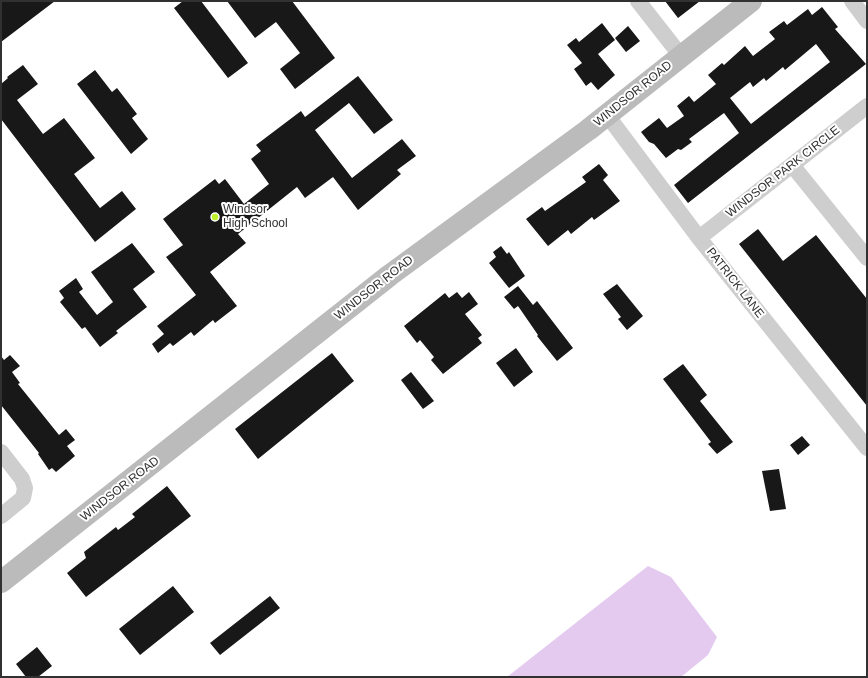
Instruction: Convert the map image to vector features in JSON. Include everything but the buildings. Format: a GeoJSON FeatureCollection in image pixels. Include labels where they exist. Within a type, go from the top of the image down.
{"type":"FeatureCollection","features":[{"type":"Feature","properties":{"kind":"main road","name":"WINDSOR ROAD"},"geometry":{"type":"LineString","coordinates":[[1,582],[390,275],[607,115],[751,1]]}},
{"type":"Feature","properties":{"kind":"street"},"geometry":{"type":"LineString","coordinates":[[638,1],[681,56]]}},
{"type":"Feature","properties":{"kind":"street"},"geometry":{"type":"LineString","coordinates":[[852,1],[867,21]]}},
{"type":"Feature","properties":{"kind":"street","name":"WINDSOR PARK CIRCLE"},"geometry":{"type":"LineString","coordinates":[[699,238],[867,106]]}},
{"type":"Feature","properties":{"kind":"street","name":"PATRICK LANE"},"geometry":{"type":"LineString","coordinates":[[607,115],[699,238],[867,448]]}},
{"type":"Feature","properties":{"kind":"street"},"geometry":{"type":"LineString","coordinates":[[792,164],[867,258]]}},
{"type":"Feature","properties":{"kind":"street"},"geometry":{"type":"LineString","coordinates":[[1,452],[22,479],[25,488],[24,498],[1,516]]}},
{"type":"Feature","properties":{"kind":"shaded area"},"geometry":{"type":"Polygon","coordinates":[[[648,566],[671,577],[717,637],[708,655],[681,677],[507,677],[648,566]]]}},
{"type":"Feature","properties":{"kind":"place","name":"Windsor High School"},"geometry":{"type":"Point","coordinates":[215,217]}}]}
